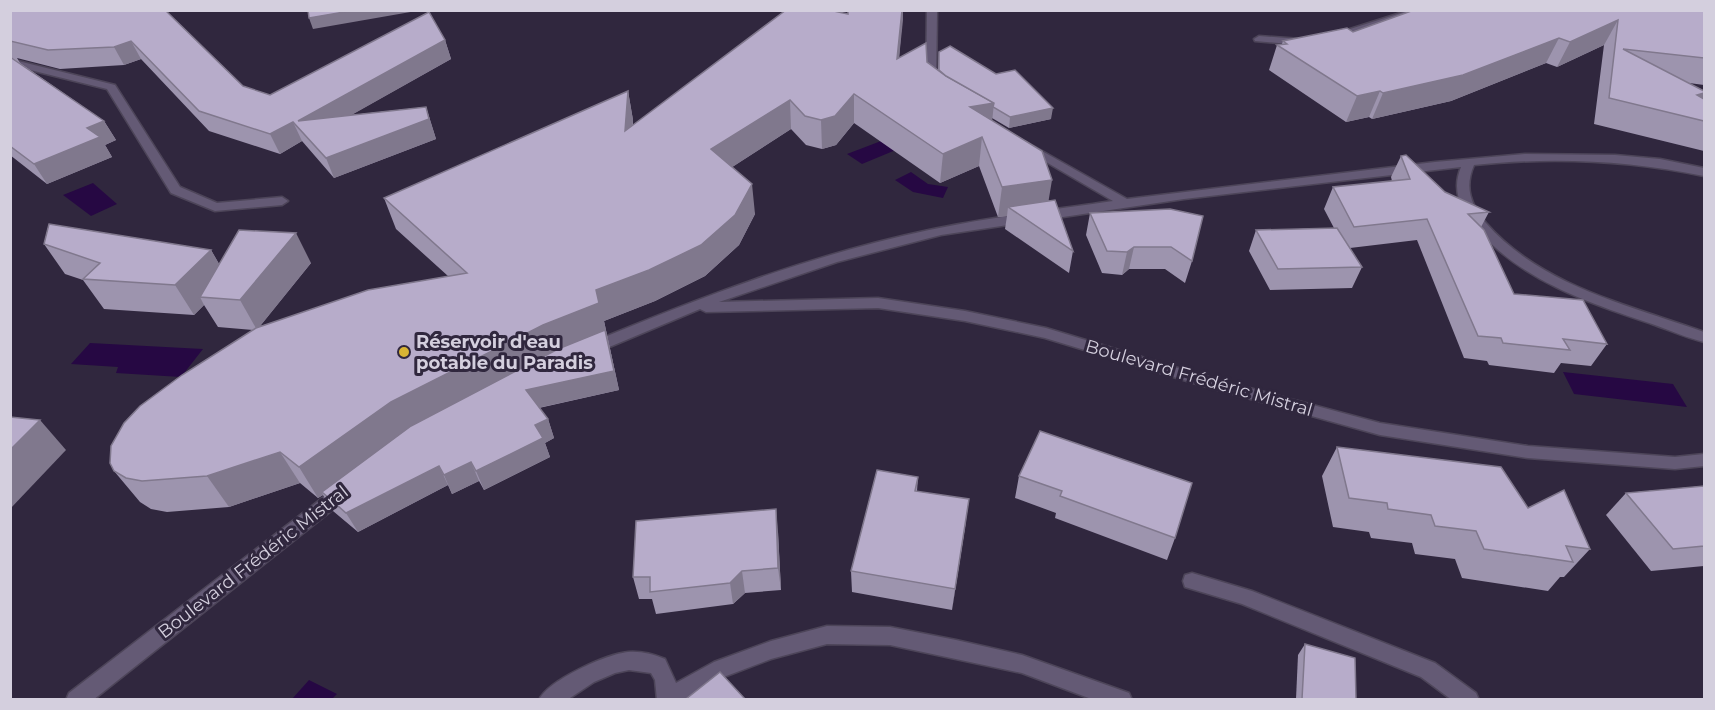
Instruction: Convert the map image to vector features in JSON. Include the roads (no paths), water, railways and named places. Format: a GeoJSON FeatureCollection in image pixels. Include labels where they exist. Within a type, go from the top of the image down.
{"type":"FeatureCollection","features":[{"type":"Feature","properties":{"kind":"street"},"geometry":{"type":"LineString","coordinates":[[932,10],[931,86],[940,93]]}},
{"type":"Feature","properties":{"kind":"street"},"geometry":{"type":"LineString","coordinates":[[1259,39],[1305,43],[1422,10]]}},
{"type":"Feature","properties":{"kind":"street"},"geometry":{"type":"LineString","coordinates":[[10,62],[111,87],[176,190],[215,207],[282,201]]}},
{"type":"Feature","properties":{"kind":"street"},"geometry":{"type":"LineString","coordinates":[[1010,137],[1125,203]]}},
{"type":"Feature","properties":{"kind":"street","name":"Boulevard Frédéric Mistral"},"geometry":{"type":"LineString","coordinates":[[577,354],[692,308],[806,267],[915,236],[1125,203],[1469,162],[1545,157],[1598,158],[1641,161],[1704,172]]}},
{"type":"Feature","properties":{"kind":"street"},"geometry":{"type":"LineString","coordinates":[[1469,162],[1461,184],[1465,202],[1480,225],[1502,247],[1541,274],[1590,297],[1704,337]]}},
{"type":"Feature","properties":{"kind":"street","name":"Boulevard Frédéric Mistral"},"geometry":{"type":"LineString","coordinates":[[692,308],[878,303],[964,316],[1046,333],[1200,380],[1380,429],[1528,452],[1675,463],[1704,460]]}},
{"type":"Feature","properties":{"kind":"street","name":"Boulevard Frédéric Mistral"},"geometry":{"type":"LineString","coordinates":[[76,699],[359,480]]}},
{"type":"Feature","properties":{"kind":"street"},"geometry":{"type":"LineString","coordinates":[[1192,581],[1245,597],[1428,670],[1469,699]]}},
{"type":"Feature","properties":{"kind":"street"},"geometry":{"type":"LineString","coordinates":[[549,699],[582,679],[618,662],[646,660],[658,665],[665,680],[667,699],[714,671],[771,650],[827,635],[890,636],[956,649],[1022,664],[1122,699]]}},
{"type":"Feature","properties":{"kind":"place","name":"Réservoir d'eau potable du Paradis"},"geometry":{"type":"Point","coordinates":[404,352]}}]}
